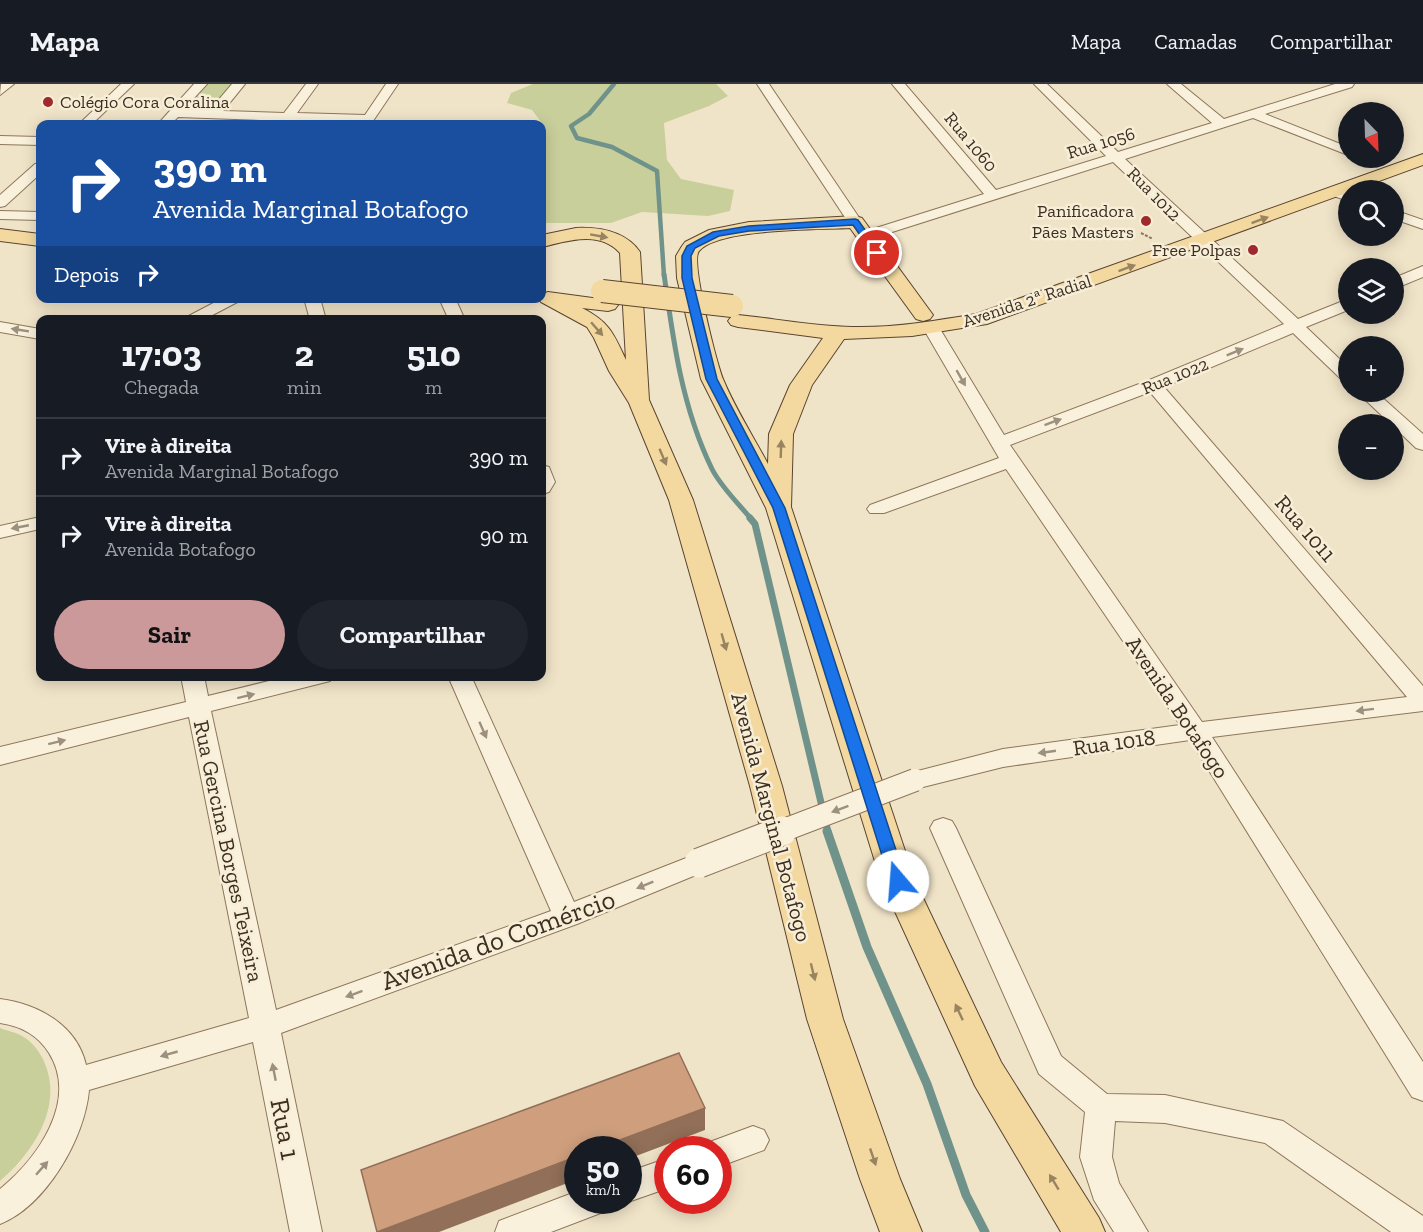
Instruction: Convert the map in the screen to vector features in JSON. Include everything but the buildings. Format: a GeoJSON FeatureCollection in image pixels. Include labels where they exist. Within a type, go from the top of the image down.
{"type":"FeatureCollection","features":[{"type":"Feature","properties":{"kind":"main road"},"geometry":{"type":"LineString","coordinates":[[1404,149],[1423,142]]}},
{"type":"Feature","properties":{"kind":"main road","name":"Avenida 2ª Radial"},"geometry":{"type":"LineString","coordinates":[[1376,180],[1423,159]]}},
{"type":"Feature","properties":{"kind":"main road","name":"Avenida 2ª Radial"},"geometry":{"type":"LineString","coordinates":[[546,288],[735,314],[838,332],[869,333],[927,322],[944,312],[1002,294],[1345,168]]}},
{"type":"Feature","properties":{"kind":"main road","name":"Avenida 2ª Radial"},"geometry":{"type":"LineString","coordinates":[[735,314],[927,322],[980,320],[1205,240],[1338,196]]}},
{"type":"Feature","properties":{"kind":"main road"},"geometry":{"type":"LineString","coordinates":[[0,224],[36,228]]}},
{"type":"Feature","properties":{"kind":"main road"},"geometry":{"type":"LineString","coordinates":[[860,229],[749,228],[716,234],[692,246],[686,256],[687,278],[712,379],[779,508],[898,881],[988,1074],[1084,1232]]}},
{"type":"Feature","properties":{"kind":"main road","name":"Avenida Botafogo"},"geometry":{"type":"LineString","coordinates":[[860,229],[927,322]]}},
{"type":"Feature","properties":{"kind":"main road"},"geometry":{"type":"LineString","coordinates":[[0,235],[36,240]]}},
{"type":"Feature","properties":{"kind":"main road"},"geometry":{"type":"LineString","coordinates":[[546,240],[569,235],[591,235],[617,241],[630,252],[639,403]]}},
{"type":"Feature","properties":{"kind":"main road"},"geometry":{"type":"LineString","coordinates":[[1154,238],[1205,240]]}},
{"type":"Feature","properties":{"kind":"main road"},"geometry":{"type":"LineString","coordinates":[[546,289],[595,323],[606,338],[620,371],[639,403]]}},
{"type":"Feature","properties":{"kind":"main road"},"geometry":{"type":"LineString","coordinates":[[779,508],[781,434],[801,385],[838,332]]}},
{"type":"Feature","properties":{"kind":"main road","name":"Avenida Marginal Botafogo"},"geometry":{"type":"LineString","coordinates":[[639,403],[681,500],[706,579],[766,786],[825,1019],[880,1179],[901,1232]]}},
{"type":"Feature","properties":{"kind":"street"},"geometry":{"type":"LineString","coordinates":[[0,91],[8,84]]}},
{"type":"Feature","properties":{"kind":"street"},"geometry":{"type":"LineString","coordinates":[[88,120],[128,84]]}},
{"type":"Feature","properties":{"kind":"street"},"geometry":{"type":"LineString","coordinates":[[168,120],[201,84]]}},
{"type":"Feature","properties":{"kind":"street"},"geometry":{"type":"LineString","coordinates":[[214,113],[239,84]]}},
{"type":"Feature","properties":{"kind":"street"},"geometry":{"type":"LineString","coordinates":[[288,116],[312,84]]}},
{"type":"Feature","properties":{"kind":"street"},"geometry":{"type":"LineString","coordinates":[[368,120],[392,84]]}},
{"type":"Feature","properties":{"kind":"street","name":"Avenida Botafogo"},"geometry":{"type":"LineString","coordinates":[[763,84],[860,229]]}},
{"type":"Feature","properties":{"kind":"street","name":"Rua 1060"},"geometry":{"type":"LineString","coordinates":[[898,84],[993,196]]}},
{"type":"Feature","properties":{"kind":"street","name":"Rua 1012"},"geometry":{"type":"LineString","coordinates":[[1040,84],[1338,367]]}},
{"type":"Feature","properties":{"kind":"street"},"geometry":{"type":"LineString","coordinates":[[1173,84],[1223,125]]}},
{"type":"Feature","properties":{"kind":"street"},"geometry":{"type":"LineString","coordinates":[[1310,84],[1322,92]]}},
{"type":"Feature","properties":{"kind":"street","name":"Rua 1056"},"geometry":{"type":"LineString","coordinates":[[860,229],[993,196],[1256,115],[1348,84]]}},
{"type":"Feature","properties":{"kind":"street"},"geometry":{"type":"LineString","coordinates":[[176,113],[341,120]]}},
{"type":"Feature","properties":{"kind":"street"},"geometry":{"type":"LineString","coordinates":[[1256,115],[1338,147]]}},
{"type":"Feature","properties":{"kind":"street"},"geometry":{"type":"LineString","coordinates":[[0,140],[36,141]]}},
{"type":"Feature","properties":{"kind":"street"},"geometry":{"type":"LineString","coordinates":[[0,203],[36,174]]}},
{"type":"Feature","properties":{"kind":"street"},"geometry":{"type":"LineString","coordinates":[[0,215],[36,216]]}},
{"type":"Feature","properties":{"kind":"street"},"geometry":{"type":"LineString","coordinates":[[1404,218],[1423,225]]}},
{"type":"Feature","properties":{"kind":"street"},"geometry":{"type":"LineString","coordinates":[[1404,281],[1419,277]]}},
{"type":"Feature","properties":{"kind":"street"},"geometry":{"type":"LineString","coordinates":[[200,315],[226,303]]}},
{"type":"Feature","properties":{"kind":"street","name":"Rua 1022"},"geometry":{"type":"LineString","coordinates":[[876,509],[1153,385],[1338,308]]}},
{"type":"Feature","properties":{"kind":"street","name":"Avenida Botafogo"},"geometry":{"type":"LineString","coordinates":[[927,322],[1004,452],[1196,731],[1423,1088]]}},
{"type":"Feature","properties":{"kind":"street"},"geometry":{"type":"LineString","coordinates":[[0,327],[36,333]]}},
{"type":"Feature","properties":{"kind":"street","name":"Rua 1011"},"geometry":{"type":"LineString","coordinates":[[1153,385],[1423,702]]}},
{"type":"Feature","properties":{"kind":"street"},"geometry":{"type":"LineString","coordinates":[[1377,402],[1423,444]]}},
{"type":"Feature","properties":{"kind":"street"},"geometry":{"type":"LineString","coordinates":[[0,531],[36,524]]}},
{"type":"Feature","properties":{"kind":"street","name":"Rua Gercina Borges Teixeira"},"geometry":{"type":"LineString","coordinates":[[193,681],[265,1026]]}},
{"type":"Feature","properties":{"kind":"street"},"geometry":{"type":"LineString","coordinates":[[0,756],[303,681]]}},
{"type":"Feature","properties":{"kind":"street"},"geometry":{"type":"LineString","coordinates":[[461,681],[567,916]]}},
{"type":"Feature","properties":{"kind":"street","name":"Rua 1018"},"geometry":{"type":"LineString","coordinates":[[915,780],[1003,758],[1423,702]]}},
{"type":"Feature","properties":{"kind":"street","name":"Avenida do Comércio"},"geometry":{"type":"LineString","coordinates":[[75,1081],[265,1026],[567,916],[915,780]]}},
{"type":"Feature","properties":{"kind":"street"},"geometry":{"type":"LineString","coordinates":[[943,828],[1050,1065],[1101,1107],[1165,1109],[1272,1131],[1418,1232]]}},
{"type":"Feature","properties":{"kind":"street"},"geometry":{"type":"LineString","coordinates":[[0,1011],[14,1013],[45,1026],[67,1050],[75,1081],[70,1118],[50,1158],[17,1197],[0,1209]]}},
{"type":"Feature","properties":{"kind":"street","name":"Rua 1"},"geometry":{"type":"LineString","coordinates":[[265,1026],[306,1232]]}},
{"type":"Feature","properties":{"kind":"street"},"geometry":{"type":"LineString","coordinates":[[1101,1107],[1096,1157],[1105,1189],[1132,1232]]}},
{"type":"Feature","properties":{"kind":"street"},"geometry":{"type":"LineString","coordinates":[[732,1148],[753,1140]]}},
{"type":"Feature","properties":{"kind":"street"},"geometry":{"type":"LineString","coordinates":[[511,1232],[564,1212]]}},
{"type":"Feature","properties":{"kind":"green space"},"geometry":{"type":"Polygon","coordinates":[[[205,84],[234,84],[212,111],[182,110],[205,84]]]}},
{"type":"Feature","properties":{"kind":"green space"},"geometry":{"type":"Polygon","coordinates":[[[533,84],[716,84],[728,96],[709,106],[664,123],[667,160],[681,179],[734,190],[730,211],[708,216],[642,212],[611,223],[546,223],[546,120],[540,120],[532,110],[507,103],[511,93],[533,84]]]}},
{"type":"Feature","properties":{"kind":"green space"},"geometry":{"type":"Polygon","coordinates":[[[0,1028],[26,1038],[39,1052],[50,1080],[50,1096],[42,1128],[23,1157],[0,1181],[0,1028]]]}},
{"type":"Feature","properties":{"kind":"waterway"},"geometry":{"type":"LineString","coordinates":[[614,84],[589,114],[571,126],[577,138],[612,147],[657,171],[664,276]]}},
{"type":"Feature","properties":{"kind":"waterway"},"geometry":{"type":"LineString","coordinates":[[664,274],[675,349],[693,422],[716,476],[752,520]]}},
{"type":"Feature","properties":{"kind":"waterway"},"geometry":{"type":"LineString","coordinates":[[750,518],[755,524],[828,832]]}},
{"type":"Feature","properties":{"kind":"waterway"},"geometry":{"type":"LineString","coordinates":[[827,831],[867,947],[927,1084],[966,1195],[985,1232]]}},
{"type":"Feature","properties":{"kind":"place","name":"Colégio Cora Coralina"},"geometry":{"type":"Point","coordinates":[48,102]}},
{"type":"Feature","properties":{"kind":"place","name":"Panificadora Pães Masters"},"geometry":{"type":"Point","coordinates":[1146,221]}},
{"type":"Feature","properties":{"kind":"place","name":"Free Polpas"},"geometry":{"type":"Point","coordinates":[1253,250]}},
{"type":"Feature","properties":{"kind":"route"},"geometry":{"type":"LineString","coordinates":[[877,253],[855,222],[830,222],[749,228],[716,234],[692,246],[686,256],[687,278],[712,379],[779,508],[898,881]]}}]}
